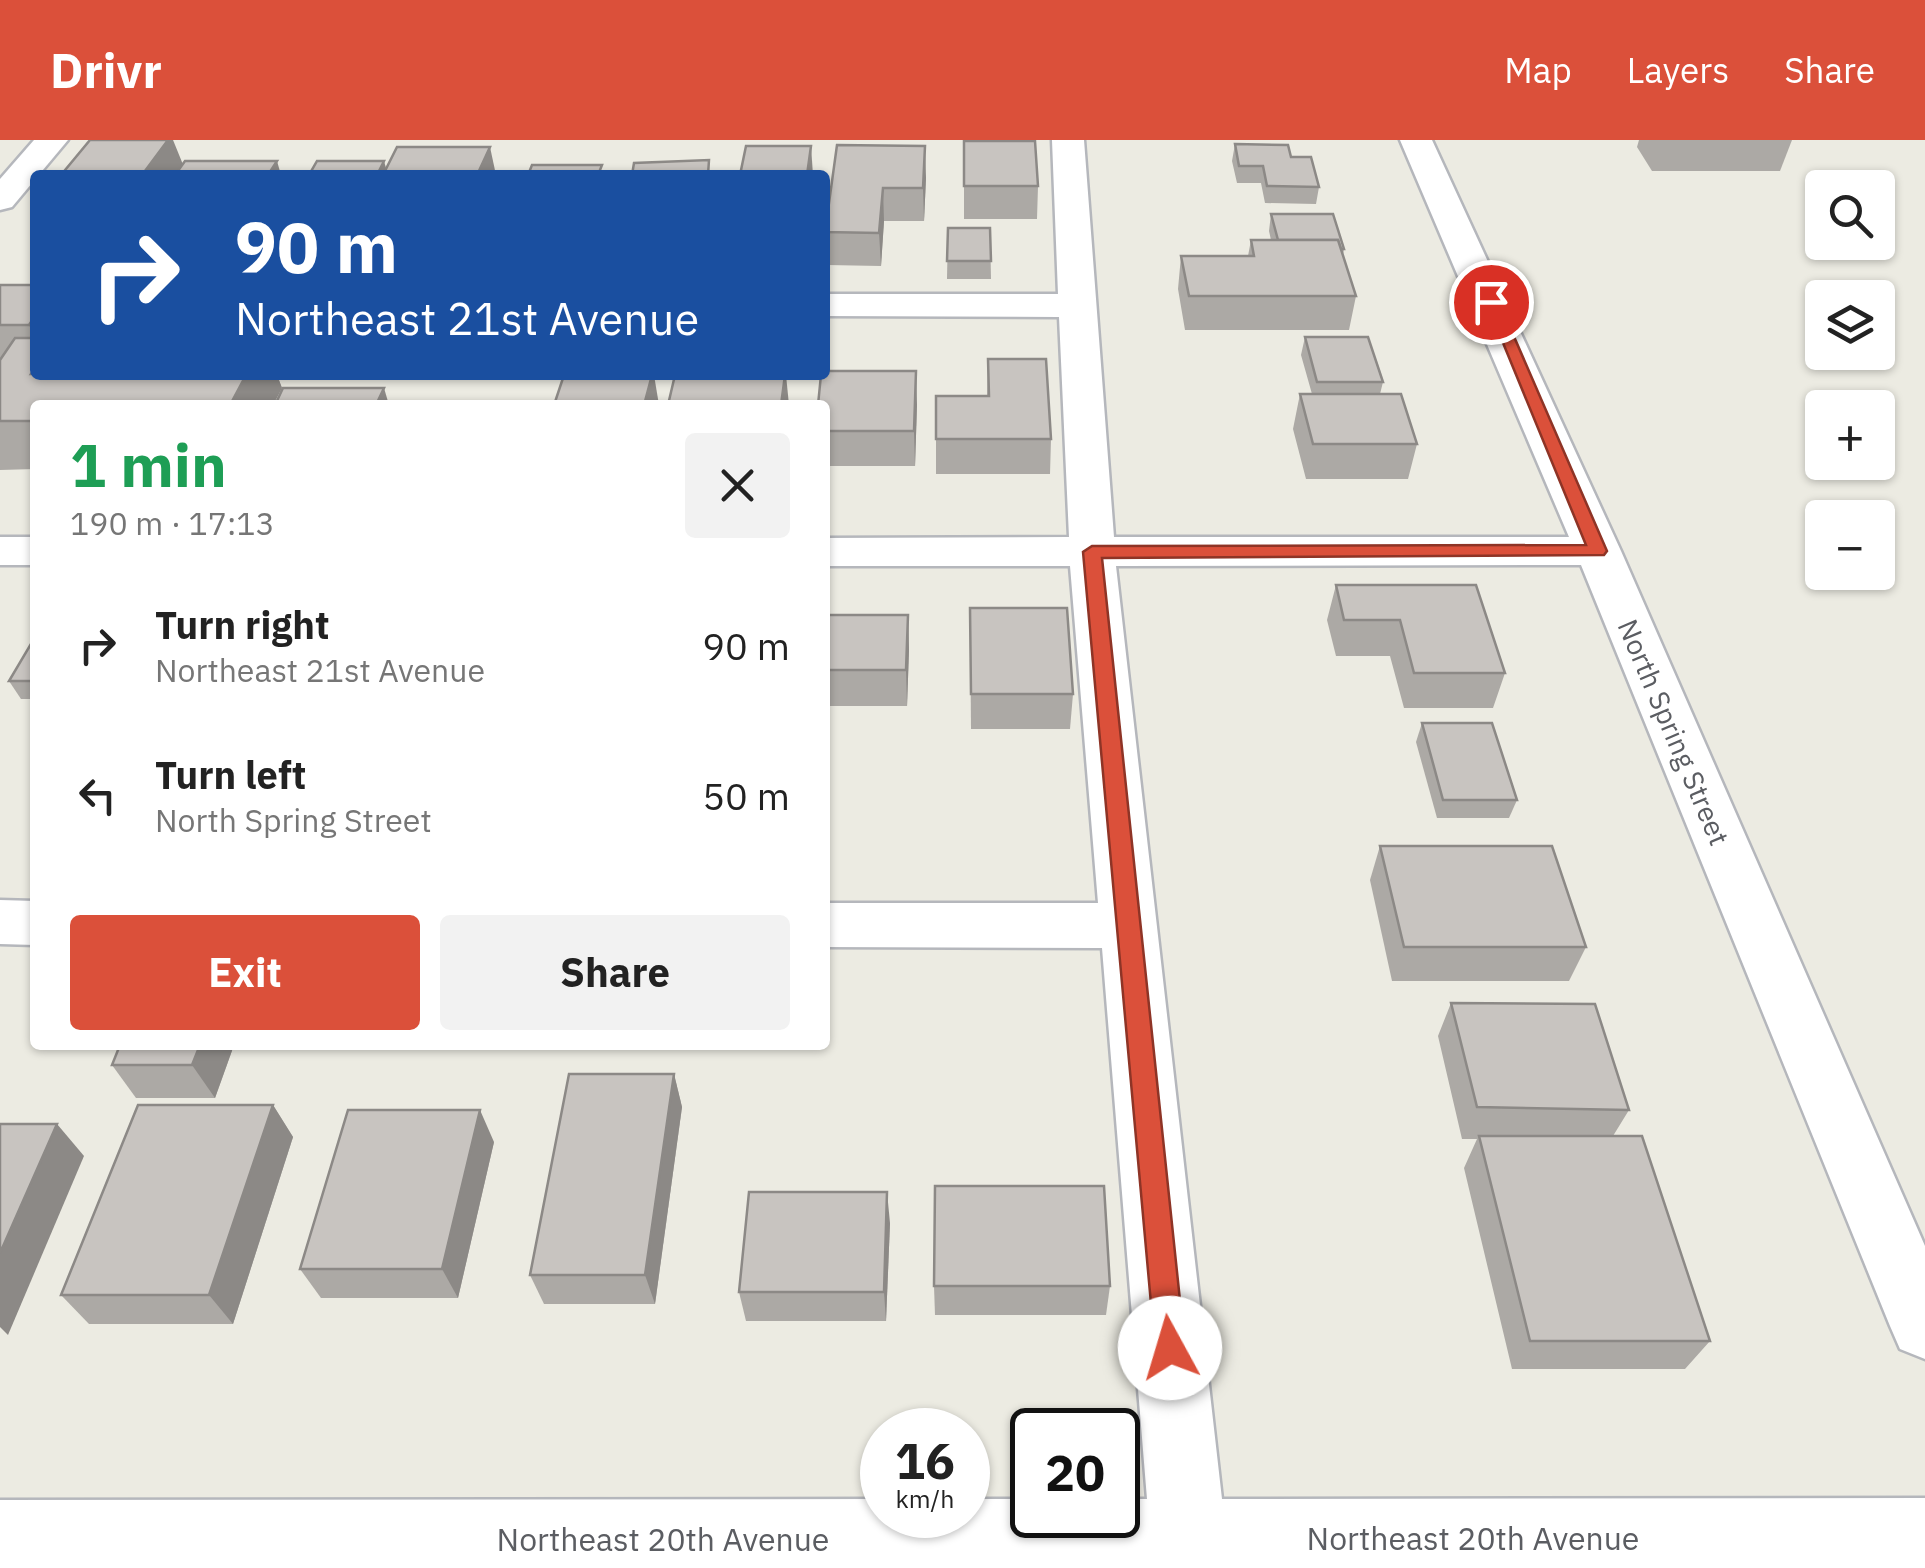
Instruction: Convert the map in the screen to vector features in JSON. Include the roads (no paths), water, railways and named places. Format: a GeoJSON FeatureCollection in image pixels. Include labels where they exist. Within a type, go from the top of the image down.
{"type":"FeatureCollection","features":[{"type":"Feature","properties":{"kind":"street"},"geometry":{"type":"LineString","coordinates":[[0,200],[52,140]]}},
{"type":"Feature","properties":{"kind":"street"},"geometry":{"type":"LineString","coordinates":[[1068,140],[1092,552],[1190,1554]]}},
{"type":"Feature","properties":{"kind":"street","name":"North Spring Street"},"geometry":{"type":"LineString","coordinates":[[1416,140],[1598,551],[1925,1326]]}},
{"type":"Feature","properties":{"kind":"street"},"geometry":{"type":"LineString","coordinates":[[830,305],[1078,306]]}},
{"type":"Feature","properties":{"kind":"street"},"geometry":{"type":"LineString","coordinates":[[0,551],[30,551]]}},
{"type":"Feature","properties":{"kind":"street"},"geometry":{"type":"LineString","coordinates":[[830,552],[1598,551]]}},
{"type":"Feature","properties":{"kind":"street"},"geometry":{"type":"LineString","coordinates":[[0,922],[30,922]]}},
{"type":"Feature","properties":{"kind":"street"},"geometry":{"type":"LineString","coordinates":[[830,925],[1129,926]]}},
{"type":"Feature","properties":{"kind":"street","name":"Northeast 20th Avenue"},"geometry":{"type":"LineString","coordinates":[[0,1538],[1190,1554],[1925,1536]]}}]}
